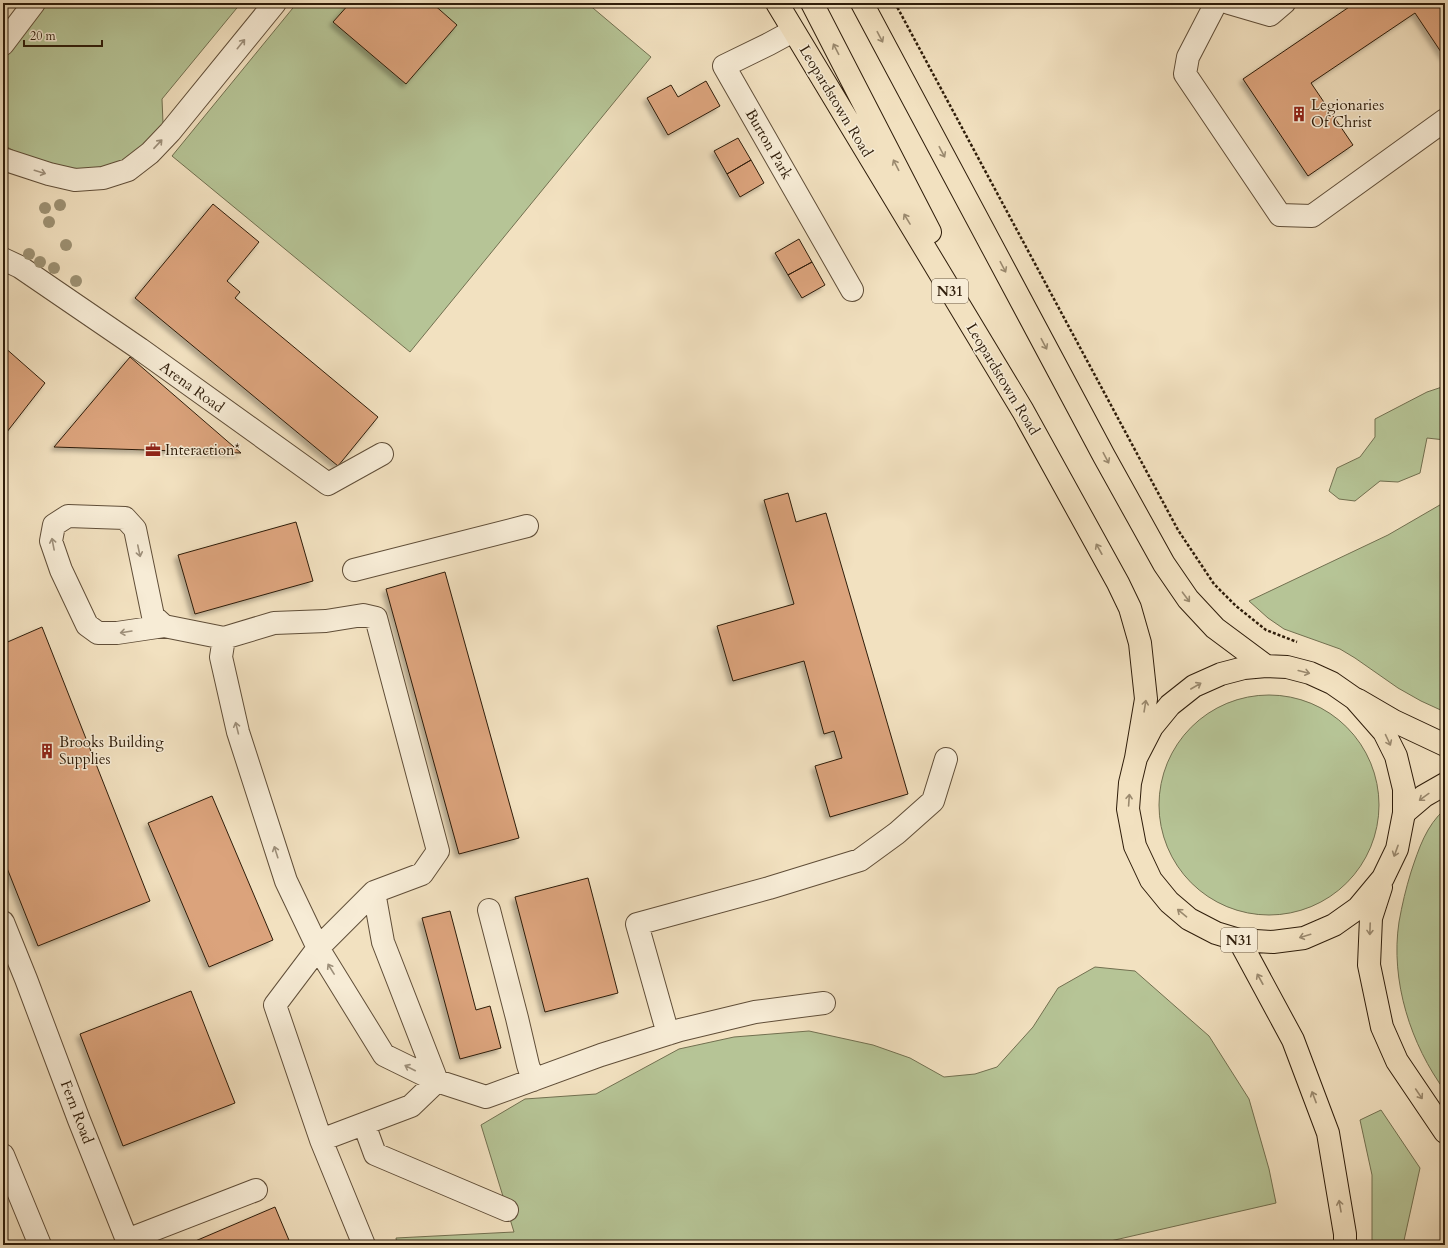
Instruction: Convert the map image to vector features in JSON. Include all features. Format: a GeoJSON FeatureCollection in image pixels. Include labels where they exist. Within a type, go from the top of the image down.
{"type":"FeatureCollection","features":[{"type":"Feature","properties":{"kind":"main road","name":"Leopardstown Road"},"geometry":{"type":"LineString","coordinates":[[777,3],[1023,411],[1118,583],[1130,608],[1140,642],[1146,699],[1136,758],[1130,783],[1128,809],[1135,846],[1151,880],[1169,902],[1189,919],[1216,933],[1239,940],[1273,942],[1304,938],[1334,925],[1358,908],[1383,878],[1397,849],[1404,813],[1404,789],[1396,756],[1384,732],[1355,699]]}},
{"type":"Feature","properties":{"kind":"main road"},"geometry":{"type":"LineString","coordinates":[[812,3],[1023,411]]}},
{"type":"Feature","properties":{"kind":"main road"},"geometry":{"type":"LineString","coordinates":[[862,3],[1164,564],[1188,599],[1215,628],[1266,666]]}},
{"type":"Feature","properties":{"kind":"main road","name":"Leopardstown Road"},"geometry":{"type":"LineString","coordinates":[[1136,758],[1152,727],[1170,705],[1194,686],[1221,674],[1244,668],[1266,666],[1287,668],[1310,673],[1332,682],[1355,699],[1394,721],[1445,745]]}},
{"type":"Feature","properties":{"kind":"main road"},"geometry":{"type":"LineString","coordinates":[[1404,813],[1424,796],[1445,784]]}},
{"type":"Feature","properties":{"kind":"main road"},"geometry":{"type":"LineString","coordinates":[[1383,878],[1371,918],[1369,965],[1382,1027],[1397,1061],[1445,1132]]}},
{"type":"Feature","properties":{"kind":"main road"},"geometry":{"type":"LineString","coordinates":[[1239,940],[1293,1040],[1328,1133],[1345,1234],[1345,1245]]}},
{"type":"Feature","properties":{"kind":"street"},"geometry":{"type":"LineString","coordinates":[[3,44],[34,3]]}},
{"type":"Feature","properties":{"kind":"street"},"geometry":{"type":"LineString","coordinates":[[3,159],[49,174],[75,180],[103,178],[128,170],[150,153],[170,132],[274,3]]}},
{"type":"Feature","properties":{"kind":"street"},"geometry":{"type":"LineString","coordinates":[[1216,3],[1188,56],[1185,74],[1280,215],[1312,216],[1445,120]]}},
{"type":"Feature","properties":{"kind":"street"},"geometry":{"type":"LineString","coordinates":[[1229,3],[1270,15],[1284,3]]}},
{"type":"Feature","properties":{"kind":"street","name":"Burton Park"},"geometry":{"type":"LineString","coordinates":[[793,30],[769,44],[724,66],[852,290]]}},
{"type":"Feature","properties":{"kind":"street","name":"Arena Road"},"geometry":{"type":"LineString","coordinates":[[3,259],[20,267],[140,349],[328,484],[382,454]]}},
{"type":"Feature","properties":{"kind":"street"},"geometry":{"type":"LineString","coordinates":[[164,626],[153,616],[135,529],[125,518],[68,516],[54,525],[51,541],[62,570],[87,624],[98,633],[117,633],[164,626],[224,638],[274,623],[326,620],[363,615],[376,618],[438,851],[422,874],[374,892],[318,948],[275,1005],[321,1140],[364,1245]]}},
{"type":"Feature","properties":{"kind":"street"},"geometry":{"type":"LineString","coordinates":[[354,570],[527,526]]}},
{"type":"Feature","properties":{"kind":"street"},"geometry":{"type":"LineString","coordinates":[[224,638],[221,657],[238,732],[286,881],[318,948],[384,1055],[437,1082],[486,1097],[601,1055],[668,1034],[754,1012],[824,1003]]}},
{"type":"Feature","properties":{"kind":"street"},"geometry":{"type":"LineString","coordinates":[[668,1034],[637,924],[769,888],[860,860],[897,833],[933,801],[946,759]]}},
{"type":"Feature","properties":{"kind":"street"},"geometry":{"type":"LineString","coordinates":[[374,892],[383,942],[437,1082]]}},
{"type":"Feature","properties":{"kind":"street"},"geometry":{"type":"LineString","coordinates":[[489,910],[533,1080]]}},
{"type":"Feature","properties":{"kind":"street","name":"Fern Road"},"geometry":{"type":"LineString","coordinates":[[3,922],[128,1243]]}},
{"type":"Feature","properties":{"kind":"street"},"geometry":{"type":"LineString","coordinates":[[321,1140],[410,1106],[437,1082]]}},
{"type":"Feature","properties":{"kind":"street"},"geometry":{"type":"LineString","coordinates":[[364,1124],[375,1154],[506,1210]]}},
{"type":"Feature","properties":{"kind":"street"},"geometry":{"type":"LineString","coordinates":[[3,1155],[40,1245]]}},
{"type":"Feature","properties":{"kind":"street"},"geometry":{"type":"LineString","coordinates":[[128,1243],[256,1190]]}},
{"type":"Feature","properties":{"kind":"path"},"geometry":{"type":"LineString","coordinates":[[895,3],[1178,530],[1214,584],[1236,606],[1266,630],[1302,644]]}},
{"type":"Feature","properties":{"kind":"green space"},"geometry":{"type":"Polygon","coordinates":[[[45,3],[241,3],[162,99],[163,123],[136,155],[123,163],[79,171],[20,154],[3,143],[3,60],[5,55],[45,3]]]}},
{"type":"Feature","properties":{"kind":"green space"},"geometry":{"type":"Polygon","coordinates":[[[297,3],[587,3],[651,57],[410,352],[172,156],[297,3]]]}},
{"type":"Feature","properties":{"kind":"green space"},"geometry":{"type":"Polygon","coordinates":[[[1445,386],[1445,440],[1427,438],[1420,473],[1398,482],[1380,481],[1355,501],[1339,499],[1329,491],[1337,468],[1360,457],[1375,437],[1375,419],[1427,392],[1445,386]]]}},
{"type":"Feature","properties":{"kind":"green space"},"geometry":{"type":"Polygon","coordinates":[[[1445,502],[1445,712],[1398,688],[1340,649],[1284,629],[1268,618],[1249,601],[1388,535],[1445,502]]]}},
{"type":"Feature","properties":{"kind":"green space"},"geometry":{"type":"Polygon","coordinates":[[[1258,695],[1280,695],[1311,703],[1330,713],[1347,727],[1361,744],[1371,763],[1379,794],[1379,816],[1371,847],[1361,866],[1347,883],[1330,897],[1311,907],[1280,915],[1258,915],[1227,907],[1217,902],[1199,890],[1184,875],[1177,866],[1167,847],[1159,816],[1159,794],[1167,763],[1172,753],[1184,735],[1199,720],[1208,713],[1227,703],[1258,695]]]}},
{"type":"Feature","properties":{"kind":"green space"},"geometry":{"type":"Polygon","coordinates":[[[1445,809],[1445,1091],[1433,1073],[1413,1033],[1401,989],[1397,944],[1399,922],[1403,903],[1417,854],[1428,830],[1445,809]]]}},
{"type":"Feature","properties":{"kind":"green space"},"geometry":{"type":"Polygon","coordinates":[[[1095,967],[1135,971],[1209,1036],[1249,1099],[1269,1169],[1276,1203],[1093,1245],[397,1245],[396,1238],[514,1232],[481,1125],[525,1099],[596,1094],[679,1049],[734,1037],[809,1031],[873,1045],[910,1058],[944,1077],[975,1074],[997,1067],[1033,1027],[1058,988],[1095,967]]]}},
{"type":"Feature","properties":{"kind":"green space"},"geometry":{"type":"Polygon","coordinates":[[[1381,1110],[1420,1168],[1403,1245],[1372,1245],[1372,1175],[1360,1120],[1381,1110]]]}},
{"type":"Feature","properties":{"kind":"building"},"geometry":{"type":"Polygon","coordinates":[[[350,3],[400,3],[406,8],[410,3],[432,3],[457,25],[406,84],[333,22],[350,3]]]}},
{"type":"Feature","properties":{"kind":"building","name":"Legionaries Of Christ"},"geometry":{"type":"Polygon","coordinates":[[[1355,3],[1445,3],[1445,58],[1415,13],[1311,83],[1353,145],[1308,176],[1243,79],[1355,3]]]}},
{"type":"Feature","properties":{"kind":"building"},"geometry":{"type":"Polygon","coordinates":[[[706,81],[720,106],[668,135],[647,98],[671,85],[678,97],[706,81]]]}},
{"type":"Feature","properties":{"kind":"building"},"geometry":{"type":"Polygon","coordinates":[[[738,138],[751,160],[727,174],[714,151],[738,138]]]}},
{"type":"Feature","properties":{"kind":"building"},"geometry":{"type":"Polygon","coordinates":[[[751,160],[764,183],[740,197],[727,174],[751,160]]]}},
{"type":"Feature","properties":{"kind":"building"},"geometry":{"type":"Polygon","coordinates":[[[213,204],[259,242],[227,281],[240,292],[235,298],[378,417],[338,466],[135,298],[213,204]]]}},
{"type":"Feature","properties":{"kind":"building"},"geometry":{"type":"Polygon","coordinates":[[[799,239],[812,262],[788,275],[775,253],[799,239]]]}},
{"type":"Feature","properties":{"kind":"building"},"geometry":{"type":"Polygon","coordinates":[[[812,262],[825,285],[802,298],[788,275],[812,262]]]}},
{"type":"Feature","properties":{"kind":"building"},"geometry":{"type":"Polygon","coordinates":[[[3,346],[45,383],[3,437],[3,346]]]}},
{"type":"Feature","properties":{"kind":"building"},"geometry":{"type":"Polygon","coordinates":[[[130,357],[241,453],[54,447],[130,357]]]}},
{"type":"Feature","properties":{"kind":"building"},"geometry":{"type":"Polygon","coordinates":[[[788,493],[796,522],[826,513],[908,794],[830,817],[815,766],[842,758],[834,731],[824,734],[804,661],[733,681],[717,626],[794,604],[764,500],[788,493]]]}},
{"type":"Feature","properties":{"kind":"building"},"geometry":{"type":"Polygon","coordinates":[[[296,522],[313,581],[195,614],[178,555],[296,522]]]}},
{"type":"Feature","properties":{"kind":"building"},"geometry":{"type":"Polygon","coordinates":[[[445,572],[519,838],[459,854],[386,589],[445,572]]]}},
{"type":"Feature","properties":{"kind":"building","name":"Brooks Building Supplies"},"geometry":{"type":"Polygon","coordinates":[[[42,627],[150,901],[38,946],[3,858],[3,644],[42,627]]]}},
{"type":"Feature","properties":{"kind":"building"},"geometry":{"type":"Polygon","coordinates":[[[212,796],[273,940],[209,967],[148,823],[212,796]]]}},
{"type":"Feature","properties":{"kind":"building"},"geometry":{"type":"Polygon","coordinates":[[[588,878],[618,993],[545,1012],[515,897],[588,878]]]}},
{"type":"Feature","properties":{"kind":"building"},"geometry":{"type":"Polygon","coordinates":[[[450,911],[476,1010],[490,1006],[501,1048],[460,1059],[422,918],[450,911]]]}},
{"type":"Feature","properties":{"kind":"building"},"geometry":{"type":"Polygon","coordinates":[[[191,991],[235,1103],[123,1146],[80,1034],[191,991]]]}},
{"type":"Feature","properties":{"kind":"building"},"geometry":{"type":"Polygon","coordinates":[[[275,1207],[291,1245],[186,1245],[275,1207]]]}},
{"type":"Feature","properties":{"kind":"place","name":"Legionaries Of Christ"},"geometry":{"type":"Point","coordinates":[1299,114]}},
{"type":"Feature","properties":{"kind":"place","name":"Interaction*"},"geometry":{"type":"Point","coordinates":[153,450]}},
{"type":"Feature","properties":{"kind":"place","name":"Brooks Building Supplies"},"geometry":{"type":"Point","coordinates":[47,751]}}]}
